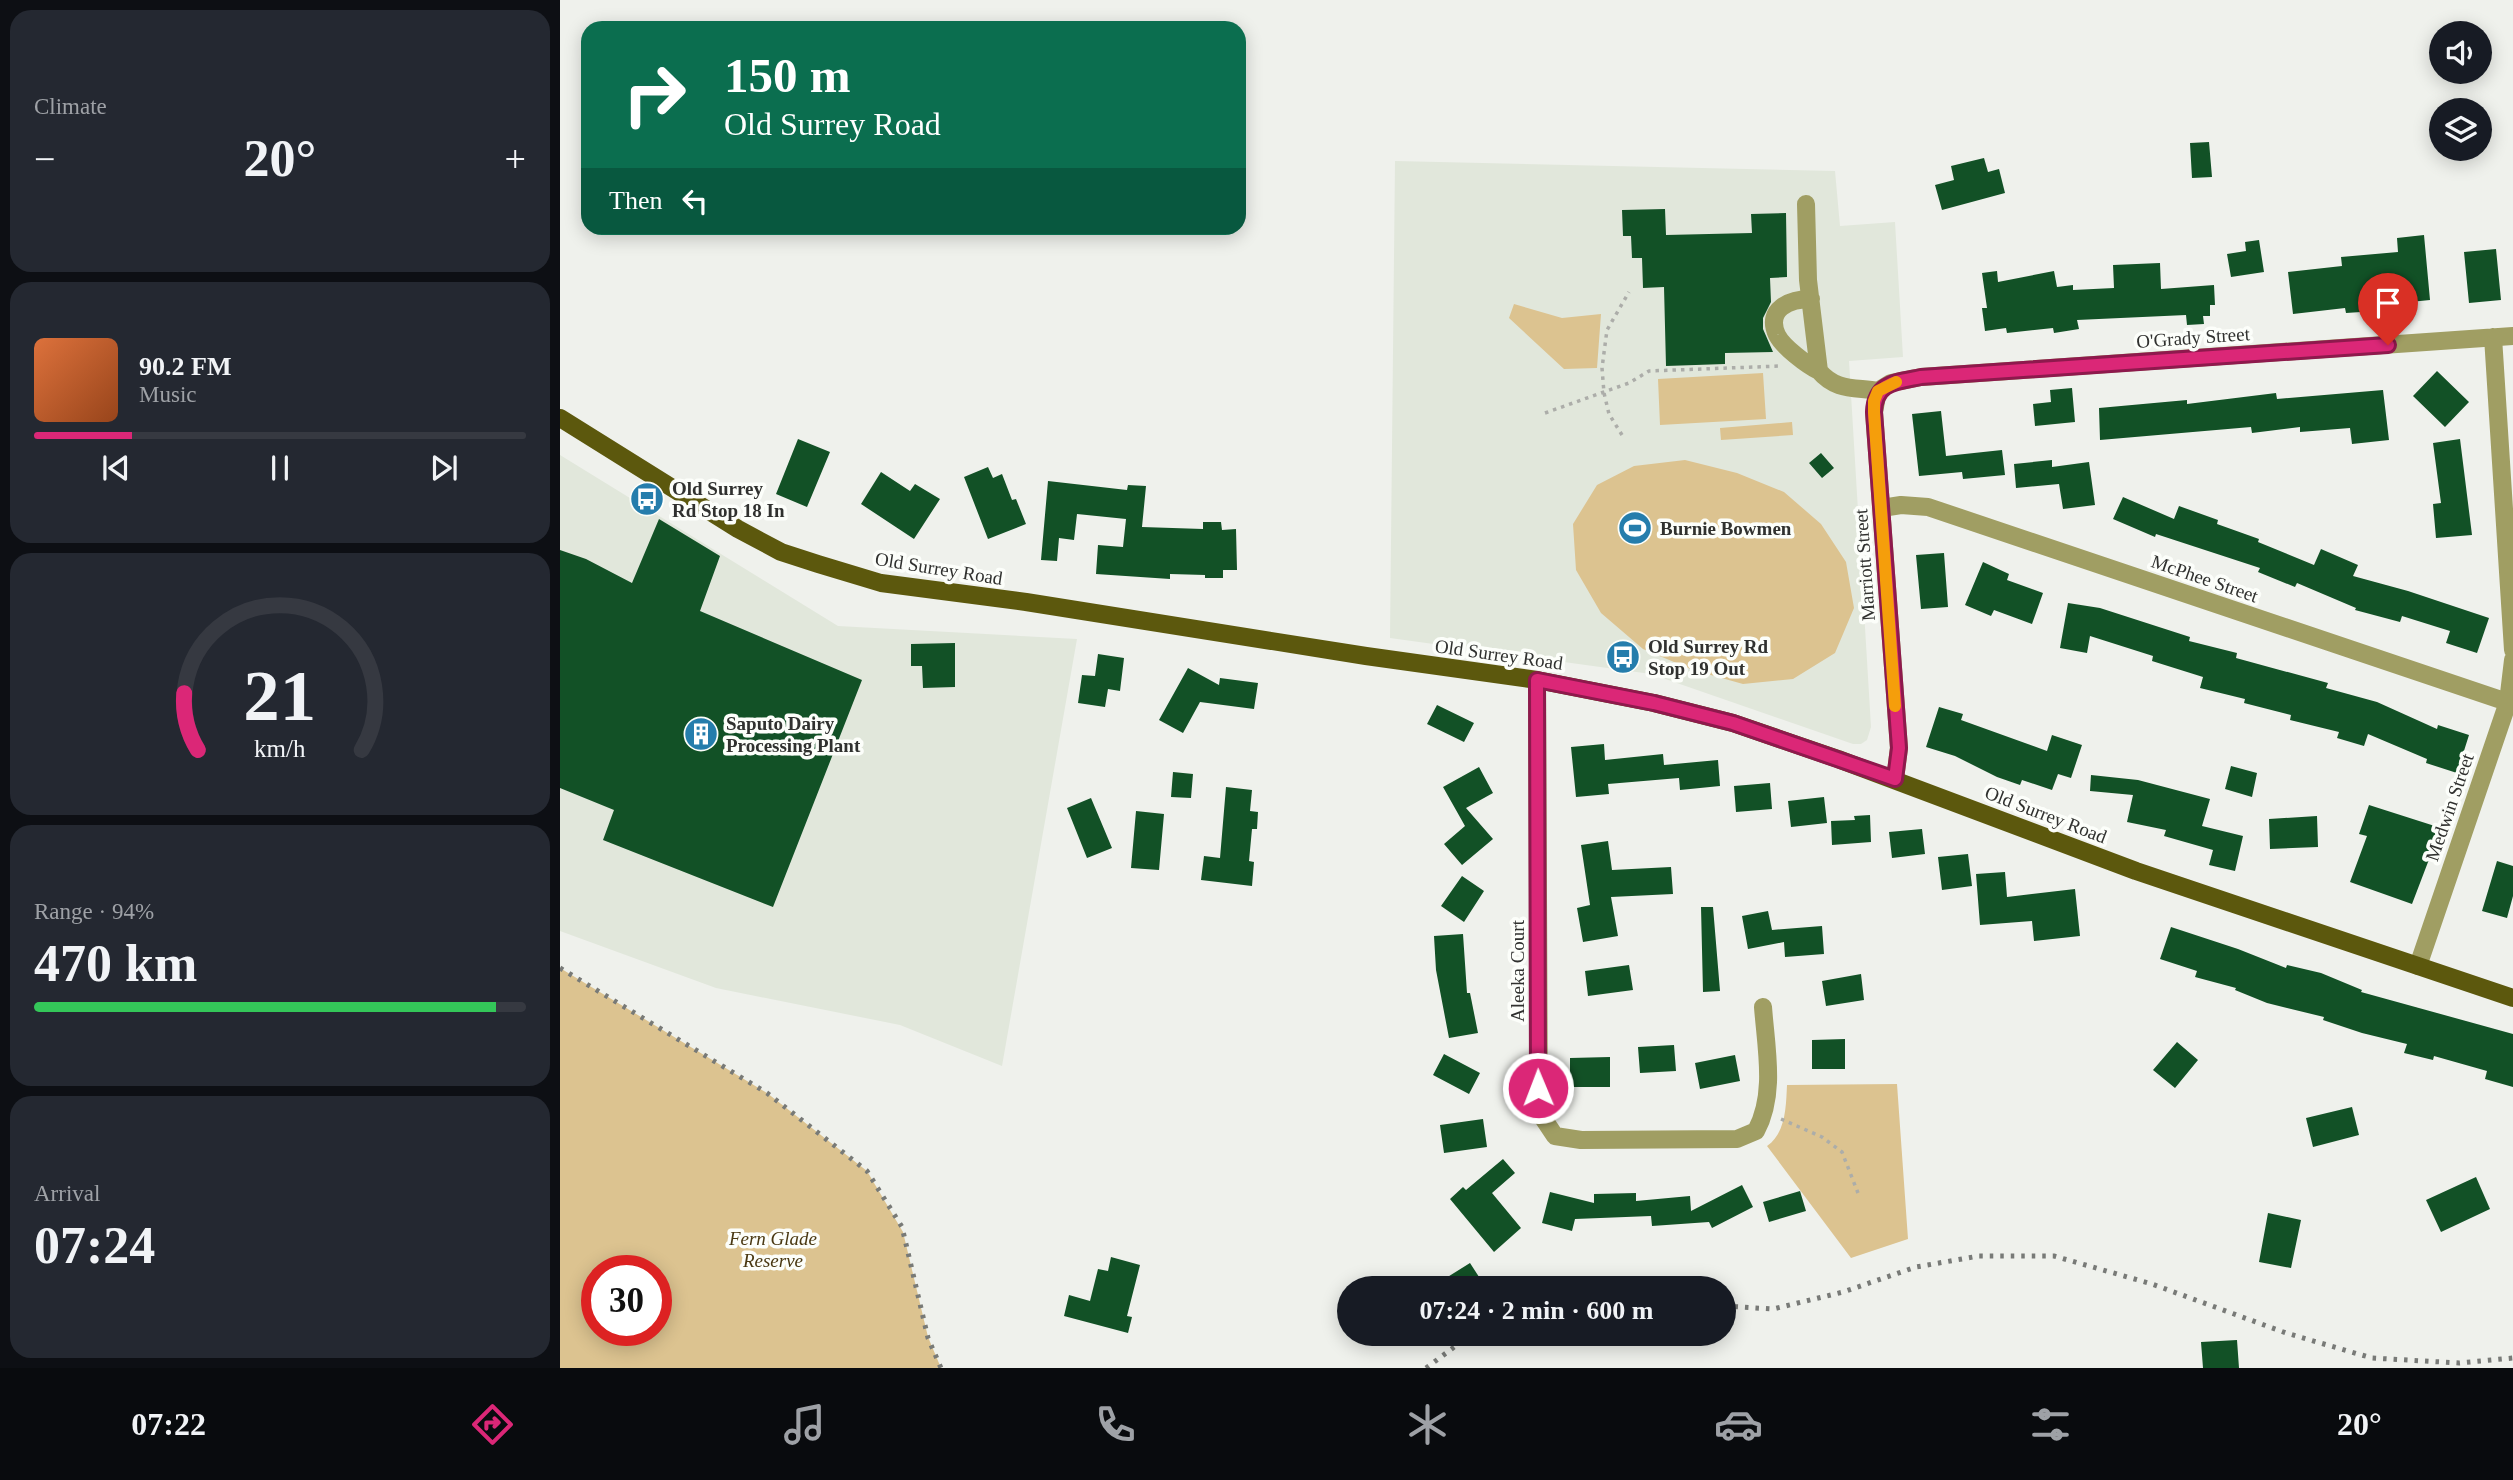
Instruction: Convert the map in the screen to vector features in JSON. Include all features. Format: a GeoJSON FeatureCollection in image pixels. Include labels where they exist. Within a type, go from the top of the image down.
{"type":"FeatureCollection","features":[{"type":"Feature","properties":{"kind":"main road","name":"Old Surrey Road"},"geometry":{"type":"LineString","coordinates":[[560,418],[738,529],[781,552],[881,583],[1026,602],[1537,680],[1654,703],[1733,723],[1895,779],[2136,871],[2513,998]]}},
{"type":"Feature","properties":{"kind":"street"},"geometry":{"type":"LineString","coordinates":[[1806,204],[1813,368]]}},
{"type":"Feature","properties":{"kind":"street"},"geometry":{"type":"LineString","coordinates":[[1811,299],[1796,299],[1777,311],[1774,322],[1778,336],[1829,382],[1840,387],[1878,391]]}},
{"type":"Feature","properties":{"kind":"street","name":"O'Grady Street"},"geometry":{"type":"LineString","coordinates":[[1878,391],[1891,383],[1921,377],[2513,336]]}},
{"type":"Feature","properties":{"kind":"street"},"geometry":{"type":"LineString","coordinates":[[2493,337],[2513,650]]}},
{"type":"Feature","properties":{"kind":"street","name":"Marriott Street"},"geometry":{"type":"LineString","coordinates":[[1878,391],[1874,412],[1899,748],[1895,779]]}},
{"type":"Feature","properties":{"kind":"street","name":"McPhee Street"},"geometry":{"type":"LineString","coordinates":[[1882,508],[1901,505],[1927,506],[2510,703]]}},
{"type":"Feature","properties":{"kind":"street","name":"Medwin Street"},"geometry":{"type":"LineString","coordinates":[[2418,966],[2510,703],[2513,660]]}},
{"type":"Feature","properties":{"kind":"street","name":"Aleeka Court"},"geometry":{"type":"LineString","coordinates":[[1537,680],[1539,1112],[1555,1136],[1581,1140],[1737,1139],[1756,1131],[1765,1114]]}},
{"type":"Feature","properties":{"kind":"street"},"geometry":{"type":"LineString","coordinates":[[1763,1007],[1768,1084],[1765,1114]]}},
{"type":"Feature","properties":{"kind":"path"},"geometry":{"type":"LineString","coordinates":[[1622,435],[1609,414],[1602,368],[1607,330],[1629,292]]}},
{"type":"Feature","properties":{"kind":"path"},"geometry":{"type":"LineString","coordinates":[[1545,413],[1629,383],[1649,371],[1813,368]]}},
{"type":"Feature","properties":{"kind":"path"},"geometry":{"type":"LineString","coordinates":[[1765,1114],[1822,1137],[1842,1152],[1858,1193]]}},
{"type":"Feature","properties":{"kind":"shaded area"},"geometry":{"type":"Polygon","coordinates":[[[1395,161],[1835,171],[1840,226],[1895,222],[1903,357],[1849,361],[1871,727],[1867,740],[1861,744],[1853,744],[1651,674],[1390,638],[1395,161]]]}},
{"type":"Feature","properties":{"kind":"shaded area"},"geometry":{"type":"Polygon","coordinates":[[[560,455],[838,626],[1077,639],[1002,1066],[900,1025],[716,988],[560,931],[560,455]]]}},
{"type":"Feature","properties":{"kind":"green space"},"geometry":{"type":"Polygon","coordinates":[[[1514,304],[1562,318],[1601,314],[1597,368],[1564,369],[1509,318],[1514,304]]]}},
{"type":"Feature","properties":{"kind":"green space"},"geometry":{"type":"Polygon","coordinates":[[[1763,373],[1766,419],[1660,425],[1658,379],[1763,373]]]}},
{"type":"Feature","properties":{"kind":"green space"},"geometry":{"type":"Polygon","coordinates":[[[1792,422],[1793,435],[1721,440],[1720,428],[1792,422]]]}},
{"type":"Feature","properties":{"kind":"green space"},"geometry":{"type":"Polygon","coordinates":[[[1685,460],[1737,473],[1784,492],[1821,524],[1846,562],[1854,608],[1835,653],[1793,679],[1743,684],[1693,670],[1643,649],[1601,613],[1576,570],[1573,524],[1597,485],[1634,466],[1685,460]]]}},
{"type":"Feature","properties":{"kind":"green space","name":"Fern Glade Reserve"},"geometry":{"type":"Polygon","coordinates":[[[560,968],[767,1093],[867,1171],[903,1232],[928,1337],[941,1368],[560,1368],[560,968]]]}},
{"type":"Feature","properties":{"kind":"green space"},"geometry":{"type":"Polygon","coordinates":[[[1897,1084],[1908,1239],[1851,1258],[1767,1146],[1781,1127],[1787,1085],[1897,1084]]]}},
{"type":"Feature","properties":{"kind":"building"},"geometry":{"type":"Polygon","coordinates":[[[2209,142],[2212,177],[2192,178],[2190,143],[2209,142]]]}},
{"type":"Feature","properties":{"kind":"building"},"geometry":{"type":"Polygon","coordinates":[[[1984,158],[1988,172],[1999,169],[2005,193],[1942,210],[1935,185],[1954,180],[1951,166],[1984,158]]]}},
{"type":"Feature","properties":{"kind":"building"},"geometry":{"type":"Polygon","coordinates":[[[1665,209],[1666,235],[1752,233],[1751,214],[1786,213],[1787,277],[1770,278],[1771,302],[1763,318],[1763,329],[1773,352],[1725,353],[1725,364],[1666,366],[1664,287],[1643,288],[1642,258],[1632,258],[1631,236],[1623,236],[1622,210],[1665,209]]]}},
{"type":"Feature","properties":{"kind":"building"},"geometry":{"type":"Polygon","coordinates":[[[2424,235],[2430,300],[2390,304],[2391,310],[2346,313],[2345,308],[2293,314],[2288,272],[2342,266],[2341,257],[2398,252],[2397,238],[2424,235]]]}},
{"type":"Feature","properties":{"kind":"building"},"geometry":{"type":"Polygon","coordinates":[[[2259,240],[2264,272],[2231,277],[2227,254],[2246,251],[2245,242],[2259,240]]]}},
{"type":"Feature","properties":{"kind":"building"},"geometry":{"type":"Polygon","coordinates":[[[2496,249],[2501,300],[2469,303],[2464,252],[2496,249]]]}},
{"type":"Feature","properties":{"kind":"building"},"geometry":{"type":"Polygon","coordinates":[[[2160,263],[2161,289],[2214,285],[2215,305],[2210,305],[2210,316],[2203,316],[2204,324],[2187,325],[2186,315],[2077,320],[2079,329],[2054,333],[2053,328],[2007,333],[2006,328],[1985,331],[1982,308],[1987,308],[1982,273],[1997,271],[1998,282],[2054,271],[2057,287],[2073,285],[2073,290],[2114,288],[2113,265],[2160,263]]]}},
{"type":"Feature","properties":{"kind":"building"},"geometry":{"type":"Polygon","coordinates":[[[2437,371],[2469,402],[2445,427],[2413,396],[2437,371]]]}},
{"type":"Feature","properties":{"kind":"building"},"geometry":{"type":"Polygon","coordinates":[[[2072,388],[2075,422],[2035,426],[2033,404],[2051,402],[2050,390],[2072,388]]]}},
{"type":"Feature","properties":{"kind":"building"},"geometry":{"type":"Polygon","coordinates":[[[2383,390],[2389,440],[2352,444],[2350,428],[2300,432],[2300,427],[2252,433],[2251,427],[2100,440],[2099,408],[2187,400],[2187,404],[2276,393],[2277,399],[2383,390]]]}},
{"type":"Feature","properties":{"kind":"building"},"geometry":{"type":"Polygon","coordinates":[[[1941,411],[1946,456],[2002,450],[2005,475],[1963,479],[1962,472],[1919,476],[1912,414],[1941,411]]]}},
{"type":"Feature","properties":{"kind":"building"},"geometry":{"type":"Polygon","coordinates":[[[798,439],[830,452],[807,507],[776,494],[798,439]]]}},
{"type":"Feature","properties":{"kind":"building"},"geometry":{"type":"Polygon","coordinates":[[[2460,439],[2472,535],[2436,538],[2433,504],[2441,503],[2433,443],[2460,439]]]}},
{"type":"Feature","properties":{"kind":"building"},"geometry":{"type":"Polygon","coordinates":[[[1821,453],[1834,468],[1822,478],[1809,463],[1821,453]]]}},
{"type":"Feature","properties":{"kind":"building"},"geometry":{"type":"Polygon","coordinates":[[[2052,460],[2052,467],[2089,462],[2095,505],[2063,509],[2059,484],[2016,488],[2014,464],[2052,460]]]}},
{"type":"Feature","properties":{"kind":"building"},"geometry":{"type":"Polygon","coordinates":[[[988,467],[993,478],[1002,474],[1012,500],[1016,499],[1026,524],[988,539],[964,477],[988,467]]]}},
{"type":"Feature","properties":{"kind":"building"},"geometry":{"type":"Polygon","coordinates":[[[881,472],[910,491],[915,484],[940,499],[914,539],[861,504],[881,472]]]}},
{"type":"Feature","properties":{"kind":"building"},"geometry":{"type":"Polygon","coordinates":[[[1048,481],[1127,490],[1128,485],[1146,486],[1142,527],[1203,529],[1203,522],[1221,522],[1222,530],[1236,529],[1237,570],[1223,570],[1223,578],[1170,574],[1170,579],[1096,574],[1098,545],[1123,547],[1126,519],[1077,514],[1074,540],[1059,538],[1057,561],[1041,560],[1048,481]]]}},
{"type":"Feature","properties":{"kind":"building"},"geometry":{"type":"Polygon","coordinates":[[[2123,497],[2174,519],[2179,506],[2218,520],[2217,524],[2259,539],[2258,542],[2314,565],[2321,549],[2358,565],[2353,576],[2489,618],[2477,653],[2446,643],[2450,631],[2402,616],[2400,622],[2355,610],[2356,608],[2297,583],[2295,587],[2258,572],[2260,568],[2156,534],[2155,537],[2113,519],[2123,497]]]}},
{"type":"Feature","properties":{"kind":"building","name":"Saputo Dairy Processing Plant"},"geometry":{"type":"Polygon","coordinates":[[[659,519],[720,556],[700,611],[862,680],[773,907],[603,840],[614,810],[560,788],[560,550],[586,559],[632,583],[659,519]]]}},
{"type":"Feature","properties":{"kind":"building"},"geometry":{"type":"Polygon","coordinates":[[[1944,553],[1948,607],[1921,609],[1916,555],[1944,553]]]}},
{"type":"Feature","properties":{"kind":"building"},"geometry":{"type":"Polygon","coordinates":[[[1983,562],[2009,574],[2007,580],[2043,593],[2032,624],[1994,610],[1991,616],[1965,605],[1983,562]]]}},
{"type":"Feature","properties":{"kind":"building"},"geometry":{"type":"Polygon","coordinates":[[[2068,603],[2100,608],[2190,637],[2189,641],[2237,653],[2236,658],[2328,683],[2326,688],[2377,702],[2437,729],[2438,725],[2469,735],[2457,773],[2426,763],[2427,759],[2368,734],[2364,746],[2337,738],[2339,732],[2290,720],[2291,715],[2244,703],[2245,699],[2200,688],[2203,677],[2152,661],[2153,656],[2090,636],[2087,653],[2060,648],[2068,603]]]}},
{"type":"Feature","properties":{"kind":"building"},"geometry":{"type":"Polygon","coordinates":[[[955,643],[955,687],[923,688],[922,666],[911,666],[911,644],[955,643]]]}},
{"type":"Feature","properties":{"kind":"building"},"geometry":{"type":"Polygon","coordinates":[[[1098,654],[1124,658],[1120,691],[1108,689],[1105,707],[1078,703],[1082,675],[1095,676],[1098,654]]]}},
{"type":"Feature","properties":{"kind":"building"},"geometry":{"type":"Polygon","coordinates":[[[1188,668],[1219,685],[1220,678],[1258,683],[1254,709],[1200,702],[1183,733],[1159,720],[1188,668]]]}},
{"type":"Feature","properties":{"kind":"building"},"geometry":{"type":"Polygon","coordinates":[[[1437,705],[1474,723],[1464,742],[1427,724],[1437,705]]]}},
{"type":"Feature","properties":{"kind":"building"},"geometry":{"type":"Polygon","coordinates":[[[1939,707],[1963,714],[1961,720],[2047,751],[2052,735],[2082,745],[2071,778],[2058,774],[2052,790],[2022,780],[2020,785],[1955,756],[1926,747],[1939,707]]]}},
{"type":"Feature","properties":{"kind":"building"},"geometry":{"type":"Polygon","coordinates":[[[1604,744],[1605,760],[1663,754],[1664,765],[1718,760],[1720,786],[1680,790],[1679,778],[1608,784],[1609,794],[1576,797],[1571,747],[1604,744]]]}},
{"type":"Feature","properties":{"kind":"building"},"geometry":{"type":"Polygon","coordinates":[[[2231,766],[2257,773],[2252,797],[2225,789],[2231,766]]]}},
{"type":"Feature","properties":{"kind":"building"},"geometry":{"type":"Polygon","coordinates":[[[1479,767],[1493,793],[1466,808],[1493,839],[1462,865],[1444,844],[1465,826],[1443,787],[1479,767]]]}},
{"type":"Feature","properties":{"kind":"building"},"geometry":{"type":"Polygon","coordinates":[[[1173,772],[1193,774],[1191,798],[1171,797],[1173,772]]]}},
{"type":"Feature","properties":{"kind":"building"},"geometry":{"type":"Polygon","coordinates":[[[2091,775],[2138,780],[2210,799],[2202,826],[2243,836],[2235,871],[2209,865],[2213,850],[2164,836],[2166,830],[2127,822],[2133,795],[2090,791],[2091,775]]]}},
{"type":"Feature","properties":{"kind":"building"},"geometry":{"type":"Polygon","coordinates":[[[1770,783],[1772,809],[1736,812],[1734,786],[1770,783]]]}},
{"type":"Feature","properties":{"kind":"building"},"geometry":{"type":"Polygon","coordinates":[[[1226,787],[1252,790],[1250,811],[1258,812],[1257,829],[1252,829],[1249,861],[1254,862],[1252,886],[1201,880],[1204,856],[1220,858],[1226,787]]]}},
{"type":"Feature","properties":{"kind":"building"},"geometry":{"type":"Polygon","coordinates":[[[1824,797],[1827,823],[1791,827],[1788,801],[1824,797]]]}},
{"type":"Feature","properties":{"kind":"building"},"geometry":{"type":"Polygon","coordinates":[[[1091,798],[1112,848],[1087,858],[1067,808],[1091,798]]]}},
{"type":"Feature","properties":{"kind":"building"},"geometry":{"type":"Polygon","coordinates":[[[2369,805],[2441,828],[2412,904],[2350,882],[2367,836],[2359,834],[2369,805]]]}},
{"type":"Feature","properties":{"kind":"building"},"geometry":{"type":"Polygon","coordinates":[[[1136,811],[1164,814],[1159,870],[1131,868],[1136,811]]]}},
{"type":"Feature","properties":{"kind":"building"},"geometry":{"type":"Polygon","coordinates":[[[1870,815],[1871,842],[1832,845],[1831,821],[1855,820],[1854,816],[1870,815]]]}},
{"type":"Feature","properties":{"kind":"building"},"geometry":{"type":"Polygon","coordinates":[[[2317,816],[2318,847],[2270,849],[2269,819],[2317,816]]]}},
{"type":"Feature","properties":{"kind":"building"},"geometry":{"type":"Polygon","coordinates":[[[1922,829],[1925,854],[1892,858],[1889,832],[1922,829]]]}},
{"type":"Feature","properties":{"kind":"building"},"geometry":{"type":"Polygon","coordinates":[[[1608,841],[1612,870],[1671,867],[1673,894],[1611,897],[1618,936],[1583,942],[1577,908],[1590,905],[1581,845],[1608,841]]]}},
{"type":"Feature","properties":{"kind":"building"},"geometry":{"type":"Polygon","coordinates":[[[1968,854],[1972,886],[1942,890],[1938,857],[1968,854]]]}},
{"type":"Feature","properties":{"kind":"building"},"geometry":{"type":"Polygon","coordinates":[[[2497,861],[2513,866],[2513,896],[2507,918],[2482,911],[2497,861]]]}},
{"type":"Feature","properties":{"kind":"building"},"geometry":{"type":"Polygon","coordinates":[[[2005,872],[2007,897],[2075,889],[2080,936],[2034,941],[2032,921],[1980,925],[1976,874],[2005,872]]]}},
{"type":"Feature","properties":{"kind":"building"},"geometry":{"type":"Polygon","coordinates":[[[1462,876],[1484,891],[1464,922],[1441,906],[1462,876]]]}},
{"type":"Feature","properties":{"kind":"building"},"geometry":{"type":"Polygon","coordinates":[[[1701,907],[1713,907],[1720,991],[1703,992],[1701,907]]]}},
{"type":"Feature","properties":{"kind":"building"},"geometry":{"type":"Polygon","coordinates":[[[1768,911],[1772,930],[1822,926],[1824,954],[1785,957],[1784,942],[1748,949],[1742,916],[1768,911]]]}},
{"type":"Feature","properties":{"kind":"building"},"geometry":{"type":"Polygon","coordinates":[[[2171,927],[2286,968],[2287,965],[2321,973],[2362,990],[2361,992],[2513,1034],[2513,1087],[2485,1079],[2487,1071],[2434,1056],[2433,1060],[2404,1053],[2407,1044],[2362,1033],[2323,1020],[2324,1017],[2267,1003],[2235,990],[2236,988],[2195,977],[2197,971],[2160,959],[2171,927]]]}},
{"type":"Feature","properties":{"kind":"building"},"geometry":{"type":"Polygon","coordinates":[[[1463,934],[1467,993],[1470,993],[1478,1033],[1449,1038],[1436,970],[1434,936],[1463,934]]]}},
{"type":"Feature","properties":{"kind":"building"},"geometry":{"type":"Polygon","coordinates":[[[1629,965],[1633,990],[1588,996],[1585,971],[1629,965]]]}},
{"type":"Feature","properties":{"kind":"building"},"geometry":{"type":"Polygon","coordinates":[[[1861,974],[1864,1000],[1826,1006],[1822,981],[1861,974]]]}},
{"type":"Feature","properties":{"kind":"building"},"geometry":{"type":"Polygon","coordinates":[[[1845,1039],[1845,1069],[1812,1069],[1812,1040],[1845,1039]]]}},
{"type":"Feature","properties":{"kind":"building"},"geometry":{"type":"Polygon","coordinates":[[[2177,1042],[2198,1060],[2175,1088],[2153,1070],[2177,1042]]]}},
{"type":"Feature","properties":{"kind":"building"},"geometry":{"type":"Polygon","coordinates":[[[1674,1045],[1676,1071],[1640,1073],[1638,1047],[1674,1045]]]}},
{"type":"Feature","properties":{"kind":"building"},"geometry":{"type":"Polygon","coordinates":[[[1444,1054],[1480,1073],[1469,1094],[1433,1075],[1444,1054]]]}},
{"type":"Feature","properties":{"kind":"building"},"geometry":{"type":"Polygon","coordinates":[[[1735,1055],[1740,1081],[1700,1089],[1695,1063],[1735,1055]]]}},
{"type":"Feature","properties":{"kind":"building"},"geometry":{"type":"Polygon","coordinates":[[[1610,1057],[1610,1087],[1570,1087],[1570,1058],[1610,1057]]]}},
{"type":"Feature","properties":{"kind":"building"},"geometry":{"type":"Polygon","coordinates":[[[2352,1107],[2359,1135],[2313,1147],[2306,1118],[2352,1107]]]}},
{"type":"Feature","properties":{"kind":"building"},"geometry":{"type":"Polygon","coordinates":[[[1483,1119],[1487,1147],[1444,1153],[1440,1125],[1483,1119]]]}},
{"type":"Feature","properties":{"kind":"building"},"geometry":{"type":"Polygon","coordinates":[[[1503,1159],[1515,1173],[1492,1193],[1521,1228],[1494,1252],[1450,1199],[1463,1187],[1466,1190],[1503,1159]]]}},
{"type":"Feature","properties":{"kind":"building"},"geometry":{"type":"Polygon","coordinates":[[[2476,1177],[2490,1209],[2441,1232],[2426,1200],[2476,1177]]]}},
{"type":"Feature","properties":{"kind":"building"},"geometry":{"type":"Polygon","coordinates":[[[1742,1185],[1753,1207],[1712,1228],[1709,1222],[1652,1226],[1651,1216],[1575,1219],[1572,1231],[1542,1223],[1550,1192],[1594,1203],[1594,1194],[1636,1193],[1636,1201],[1690,1196],[1691,1211],[1742,1185]]]}},
{"type":"Feature","properties":{"kind":"building"},"geometry":{"type":"Polygon","coordinates":[[[1800,1191],[1806,1211],[1769,1222],[1763,1202],[1800,1191]]]}},
{"type":"Feature","properties":{"kind":"building"},"geometry":{"type":"Polygon","coordinates":[[[2268,1213],[2301,1220],[2291,1268],[2259,1262],[2268,1213]]]}},
{"type":"Feature","properties":{"kind":"building"},"geometry":{"type":"Polygon","coordinates":[[[1111,1257],[1140,1265],[1127,1316],[1132,1317],[1128,1333],[1064,1316],[1069,1295],[1090,1301],[1098,1269],[1108,1271],[1111,1257]]]}},
{"type":"Feature","properties":{"kind":"building"},"geometry":{"type":"Polygon","coordinates":[[[1470,1263],[1478,1276],[1449,1276],[1470,1263]]]}},
{"type":"Feature","properties":{"kind":"building"},"geometry":{"type":"Polygon","coordinates":[[[2237,1340],[2239,1368],[2203,1368],[2201,1342],[2237,1340]]]}},
{"type":"Feature","properties":{"kind":"railway"},"geometry":{"type":"LineString","coordinates":[[560,968],[767,1093],[867,1171],[902,1227],[928,1338],[941,1368]]}},
{"type":"Feature","properties":{"kind":"railway"},"geometry":{"type":"LineString","coordinates":[[1736,1307],[1773,1309],[1843,1292],[1916,1267],[1979,1256],[2054,1256],[2152,1284],[2286,1333],[2372,1358],[2459,1363],[2513,1358]]}},
{"type":"Feature","properties":{"kind":"railway"},"geometry":{"type":"LineString","coordinates":[[1426,1368],[1456,1346]]}},
{"type":"Feature","properties":{"kind":"slow traffic"},"geometry":{"type":"LineString","coordinates":[[1895,706],[1874,401],[1878,391],[1896,382]]}},
{"type":"Feature","properties":{"kind":"place","name":"Old Surrey Rd Stop 18 In"},"geometry":{"type":"Point","coordinates":[647,499]}},
{"type":"Feature","properties":{"kind":"place","name":"Burnie Bowmen"},"geometry":{"type":"Point","coordinates":[1635,528]}},
{"type":"Feature","properties":{"kind":"place","name":"Old Surrey Rd Stop 19 Out"},"geometry":{"type":"Point","coordinates":[1623,657]}},
{"type":"Feature","properties":{"kind":"place","name":"Saputo Dairy Processing Plant"},"geometry":{"type":"Point","coordinates":[701,734]}},
{"type":"Feature","properties":{"kind":"route"},"geometry":{"type":"LineString","coordinates":[[1538,1088],[1537,680],[1654,703],[1733,723],[1895,779],[1899,748],[1874,412],[1878,391],[1891,383],[1921,377],[2388,345]]}}]}
